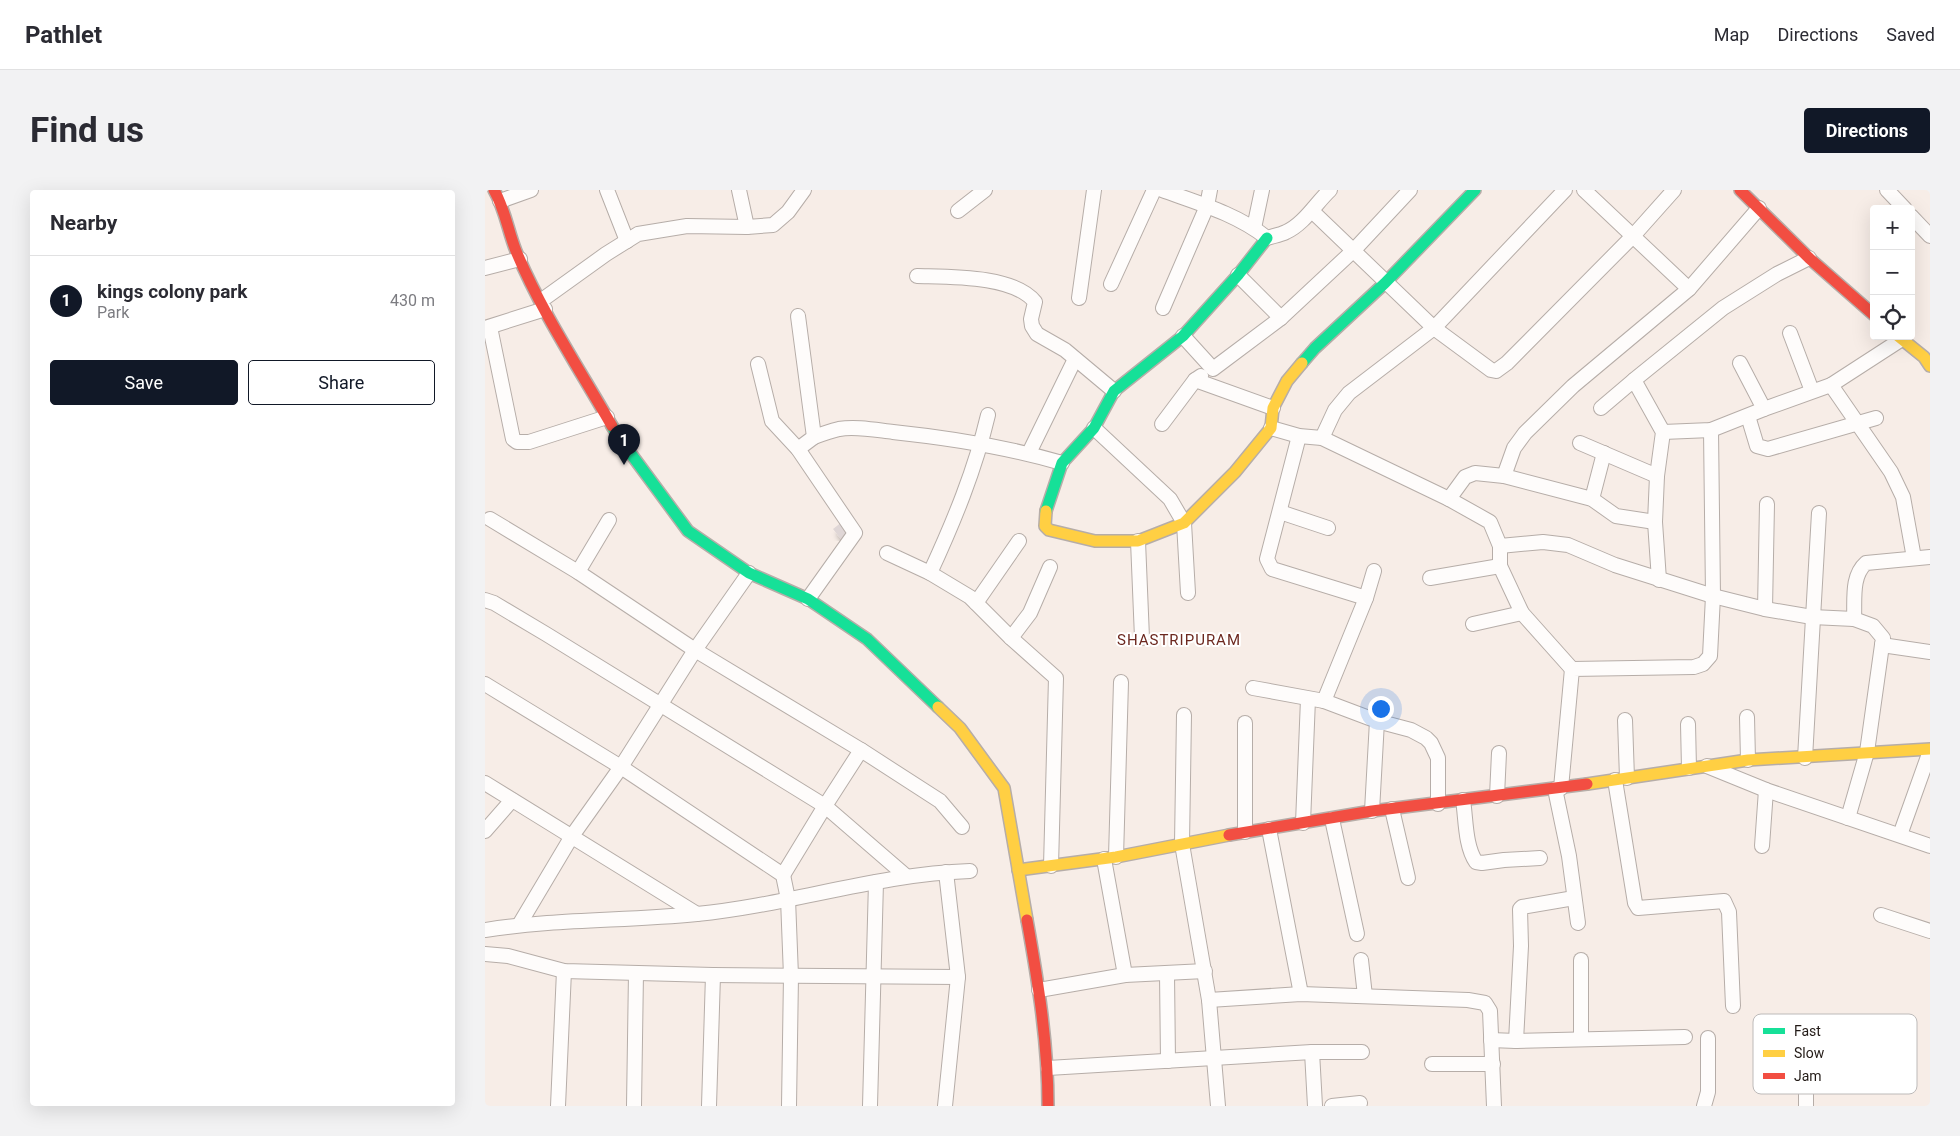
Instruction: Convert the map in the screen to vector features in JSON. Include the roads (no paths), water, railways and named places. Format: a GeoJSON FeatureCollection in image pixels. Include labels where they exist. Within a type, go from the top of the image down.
{"type":"FeatureCollection","features":[{"type":"Feature","properties":{"kind":"street"},"geometry":{"type":"LineString","coordinates":[[531,190],[494,194],[520,259],[543,304],[620,439],[688,531],[749,573],[808,599],[867,639],[960,728],[1004,788],[1039,990],[1048,1068],[1048,1106]]}},
{"type":"Feature","properties":{"kind":"street"},"geometry":{"type":"LineString","coordinates":[[607,190],[627,241]]}},
{"type":"Feature","properties":{"kind":"street"},"geometry":{"type":"LineString","coordinates":[[739,190],[747,227]]}},
{"type":"Feature","properties":{"kind":"street"},"geometry":{"type":"LineString","coordinates":[[959,211],[985,190]]}},
{"type":"Feature","properties":{"kind":"street"},"geometry":{"type":"LineString","coordinates":[[1079,298],[1094,190]]}},
{"type":"Feature","properties":{"kind":"street"},"geometry":{"type":"LineString","coordinates":[[1111,284],[1154,190]]}},
{"type":"Feature","properties":{"kind":"street"},"geometry":{"type":"LineString","coordinates":[[1162,190],[1207,206],[1254,228],[1267,238]]}},
{"type":"Feature","properties":{"kind":"street"},"geometry":{"type":"LineString","coordinates":[[1163,308],[1207,206],[1210,190]]}},
{"type":"Feature","properties":{"kind":"street"},"geometry":{"type":"LineString","coordinates":[[1254,228],[1263,190]]}},
{"type":"Feature","properties":{"kind":"street"},"geometry":{"type":"LineString","coordinates":[[1330,190],[1316,201],[1288,232],[1267,238],[1238,275],[1183,336],[1114,391],[1095,428],[1062,463],[1045,515],[1045,526],[1049,530],[1095,541],[1139,541],[1184,524],[1235,472],[1271,428],[1273,408],[1287,381],[1315,348],[1385,282],[1475,190]]}},
{"type":"Feature","properties":{"kind":"street"},"geometry":{"type":"LineString","coordinates":[[1162,424],[1195,380],[1213,370],[1281,318],[1354,250],[1410,190]]}},
{"type":"Feature","properties":{"kind":"street"},"geometry":{"type":"LineString","coordinates":[[1322,438],[1335,410],[1349,393],[1435,328],[1565,190]]}},
{"type":"Feature","properties":{"kind":"street"},"geometry":{"type":"LineString","coordinates":[[1584,190],[1689,289]]}},
{"type":"Feature","properties":{"kind":"street"},"geometry":{"type":"LineString","coordinates":[[1316,201],[1354,250],[1385,282],[1435,328],[1491,370],[1496,371],[1507,363],[1633,236],[1674,190]]}},
{"type":"Feature","properties":{"kind":"street"},"geometry":{"type":"LineString","coordinates":[[1741,190],[1809,258],[1870,311]]}},
{"type":"Feature","properties":{"kind":"street"},"geometry":{"type":"LineString","coordinates":[[1887,190],[1901,205]]}},
{"type":"Feature","properties":{"kind":"street"},"geometry":{"type":"LineString","coordinates":[[607,417],[529,442],[517,442],[513,439],[487,327],[543,304],[606,254],[639,234],[687,226],[747,227],[773,225],[788,212],[803,191]]}},
{"type":"Feature","properties":{"kind":"street"},"geometry":{"type":"LineString","coordinates":[[1504,476],[1514,448],[1525,433],[1573,386],[1689,289],[1759,208]]}},
{"type":"Feature","properties":{"kind":"street"},"geometry":{"type":"LineString","coordinates":[[1915,220],[1930,236]]}},
{"type":"Feature","properties":{"kind":"street"},"geometry":{"type":"LineString","coordinates":[[1601,408],[1723,308],[1777,274],[1809,258]]}},
{"type":"Feature","properties":{"kind":"street"},"geometry":{"type":"LineString","coordinates":[[485,268],[520,259]]}},
{"type":"Feature","properties":{"kind":"street"},"geometry":{"type":"LineString","coordinates":[[1238,275],[1281,318]]}},
{"type":"Feature","properties":{"kind":"street"},"geometry":{"type":"LineString","coordinates":[[917,276],[974,277],[1016,288],[1031,297],[1035,302],[1031,319],[1032,326],[1037,334],[1075,359],[1114,391]]}},
{"type":"Feature","properties":{"kind":"street"},"geometry":{"type":"LineString","coordinates":[[799,316],[814,437]]}},
{"type":"Feature","properties":{"kind":"street"},"geometry":{"type":"LineString","coordinates":[[1790,333],[1812,391]]}},
{"type":"Feature","properties":{"kind":"street"},"geometry":{"type":"LineString","coordinates":[[1183,336],[1213,370]]}},
{"type":"Feature","properties":{"kind":"street"},"geometry":{"type":"LineString","coordinates":[[1663,432],[1711,430],[1831,385],[1897,340]]}},
{"type":"Feature","properties":{"kind":"street"},"geometry":{"type":"LineString","coordinates":[[1903,340],[1928,358]]}},
{"type":"Feature","properties":{"kind":"street"},"geometry":{"type":"LineString","coordinates":[[1029,453],[1075,359]]}},
{"type":"Feature","properties":{"kind":"street"},"geometry":{"type":"LineString","coordinates":[[1740,363],[1764,409]]}},
{"type":"Feature","properties":{"kind":"street"},"geometry":{"type":"LineString","coordinates":[[758,364],[772,420],[798,449],[855,533],[808,599]]}},
{"type":"Feature","properties":{"kind":"street"},"geometry":{"type":"LineString","coordinates":[[1195,380],[1273,408]]}},
{"type":"Feature","properties":{"kind":"street"},"geometry":{"type":"LineString","coordinates":[[1634,380],[1663,432],[1657,476],[1655,522],[1659,580]]}},
{"type":"Feature","properties":{"kind":"street"},"geometry":{"type":"LineString","coordinates":[[1831,385],[1891,472],[1903,496],[1914,558]]}},
{"type":"Feature","properties":{"kind":"street"},"geometry":{"type":"LineString","coordinates":[[930,573],[958,513],[981,444],[988,415]]}},
{"type":"Feature","properties":{"kind":"street"},"geometry":{"type":"LineString","coordinates":[[1748,416],[1757,446],[1768,449],[1876,418]]}},
{"type":"Feature","properties":{"kind":"street"},"geometry":{"type":"LineString","coordinates":[[798,449],[814,437],[840,429],[861,428],[981,444],[1029,453],[1062,463]]}},
{"type":"Feature","properties":{"kind":"street"},"geometry":{"type":"LineString","coordinates":[[1095,428],[1170,498],[1184,524],[1188,593]]}},
{"type":"Feature","properties":{"kind":"street"},"geometry":{"type":"LineString","coordinates":[[1271,428],[1299,436],[1322,438],[1449,498],[1489,522],[1500,546],[1500,566],[1523,613],[1572,669],[1558,788],[1577,923]]}},
{"type":"Feature","properties":{"kind":"street"},"geometry":{"type":"LineString","coordinates":[[1572,669],[1695,666],[1703,664],[1710,656],[1713,596],[1711,430]]}},
{"type":"Feature","properties":{"kind":"street"},"geometry":{"type":"LineString","coordinates":[[1299,436],[1267,559],[1272,569],[1366,598]]}},
{"type":"Feature","properties":{"kind":"street"},"geometry":{"type":"LineString","coordinates":[[1580,443],[1657,476]]}},
{"type":"Feature","properties":{"kind":"street"},"geometry":{"type":"LineString","coordinates":[[1592,499],[1604,453]]}},
{"type":"Feature","properties":{"kind":"street"},"geometry":{"type":"LineString","coordinates":[[1449,498],[1465,477],[1475,473],[1504,476],[1592,499],[1616,516],[1655,522]]}},
{"type":"Feature","properties":{"kind":"street"},"geometry":{"type":"LineString","coordinates":[[1765,609],[1767,504]]}},
{"type":"Feature","properties":{"kind":"street"},"geometry":{"type":"LineString","coordinates":[[1279,512],[1328,528]]}},
{"type":"Feature","properties":{"kind":"street"},"geometry":{"type":"LineString","coordinates":[[1805,758],[1819,513]]}},
{"type":"Feature","properties":{"kind":"street"},"geometry":{"type":"LineString","coordinates":[[490,519],[578,572],[695,650],[861,750],[940,801],[962,827]]}},
{"type":"Feature","properties":{"kind":"street"},"geometry":{"type":"LineString","coordinates":[[578,572],[609,520]]}},
{"type":"Feature","properties":{"kind":"street"},"geometry":{"type":"LineString","coordinates":[[976,603],[1019,541]]}},
{"type":"Feature","properties":{"kind":"street"},"geometry":{"type":"LineString","coordinates":[[1139,541],[1142,638]]}},
{"type":"Feature","properties":{"kind":"street"},"geometry":{"type":"LineString","coordinates":[[1500,546],[1543,542],[1568,544],[1615,565],[1713,596],[1765,609],[1812,617],[1854,618],[1873,626],[1883,638],[1867,752],[1848,818]]}},
{"type":"Feature","properties":{"kind":"street"},"geometry":{"type":"LineString","coordinates":[[887,554],[930,573],[970,598],[1056,678],[1051,866]]}},
{"type":"Feature","properties":{"kind":"street"},"geometry":{"type":"LineString","coordinates":[[1854,618],[1856,581],[1859,569],[1866,563],[1930,557]]}},
{"type":"Feature","properties":{"kind":"street"},"geometry":{"type":"LineString","coordinates":[[1430,578],[1500,566]]}},
{"type":"Feature","properties":{"kind":"street"},"geometry":{"type":"LineString","coordinates":[[1011,638],[1031,613],[1050,567]]}},
{"type":"Feature","properties":{"kind":"street"},"geometry":{"type":"LineString","coordinates":[[1324,701],[1366,598],[1373,571]]}},
{"type":"Feature","properties":{"kind":"street"},"geometry":{"type":"LineString","coordinates":[[519,925],[572,836],[621,767],[659,704],[749,573]]}},
{"type":"Feature","properties":{"kind":"street"},"geometry":{"type":"LineString","coordinates":[[485,600],[495,603],[825,806],[906,876]]}},
{"type":"Feature","properties":{"kind":"street"},"geometry":{"type":"LineString","coordinates":[[1473,624],[1523,613]]}},
{"type":"Feature","properties":{"kind":"street"},"geometry":{"type":"LineString","coordinates":[[1882,645],[1930,652]]}},
{"type":"Feature","properties":{"kind":"street"},"geometry":{"type":"LineString","coordinates":[[1121,682],[1110,858],[1125,974]]}},
{"type":"Feature","properties":{"kind":"street"},"geometry":{"type":"LineString","coordinates":[[485,684],[621,767],[783,875]]}},
{"type":"Feature","properties":{"kind":"street"},"geometry":{"type":"LineString","coordinates":[[1253,688],[1324,701],[1377,721],[1411,730],[1431,742],[1438,758],[1438,804]]}},
{"type":"Feature","properties":{"kind":"street"},"geometry":{"type":"LineString","coordinates":[[1303,822],[1308,699]]}},
{"type":"Feature","properties":{"kind":"street"},"geometry":{"type":"LineString","coordinates":[[1184,715],[1182,844],[1209,1000],[1218,1106]]}},
{"type":"Feature","properties":{"kind":"street"},"geometry":{"type":"LineString","coordinates":[[1747,717],[1748,760]]}},
{"type":"Feature","properties":{"kind":"street"},"geometry":{"type":"LineString","coordinates":[[1625,720],[1621,779],[1635,903],[1638,908],[1724,901],[1729,912],[1733,1006]]}},
{"type":"Feature","properties":{"kind":"street"},"geometry":{"type":"LineString","coordinates":[[1372,811],[1377,721]]}},
{"type":"Feature","properties":{"kind":"street"},"geometry":{"type":"LineString","coordinates":[[1245,724],[1245,832]]}},
{"type":"Feature","properties":{"kind":"street"},"geometry":{"type":"LineString","coordinates":[[1688,724],[1689,768]]}},
{"type":"Feature","properties":{"kind":"street"},"geometry":{"type":"LineString","coordinates":[[789,1106],[791,976],[788,899],[783,875],[861,750]]}},
{"type":"Feature","properties":{"kind":"street"},"geometry":{"type":"LineString","coordinates":[[1018,870],[1110,858],[1245,832],[1372,811],[1558,788],[1748,760],[1930,750],[1900,835]]}},
{"type":"Feature","properties":{"kind":"street"},"geometry":{"type":"LineString","coordinates":[[1497,796],[1499,753]]}},
{"type":"Feature","properties":{"kind":"street"},"geometry":{"type":"LineString","coordinates":[[1707,766],[1765,790],[1930,846]]}},
{"type":"Feature","properties":{"kind":"street"},"geometry":{"type":"LineString","coordinates":[[485,783],[697,914]]}},
{"type":"Feature","properties":{"kind":"street"},"geometry":{"type":"LineString","coordinates":[[1762,846],[1765,790]]}},
{"type":"Feature","properties":{"kind":"street"},"geometry":{"type":"LineString","coordinates":[[485,831],[512,800]]}},
{"type":"Feature","properties":{"kind":"street"},"geometry":{"type":"LineString","coordinates":[[1463,800],[1469,844],[1472,857],[1476,862],[1540,858]]}},
{"type":"Feature","properties":{"kind":"street"},"geometry":{"type":"LineString","coordinates":[[1392,809],[1408,878]]}},
{"type":"Feature","properties":{"kind":"street"},"geometry":{"type":"LineString","coordinates":[[1333,818],[1357,934]]}},
{"type":"Feature","properties":{"kind":"street"},"geometry":{"type":"LineString","coordinates":[[1269,829],[1301,994]]}},
{"type":"Feature","properties":{"kind":"street"},"geometry":{"type":"LineString","coordinates":[[485,930],[519,925],[697,914],[788,899],[906,876],[970,871]]}},
{"type":"Feature","properties":{"kind":"street"},"geometry":{"type":"LineString","coordinates":[[945,1106],[958,977],[946,872]]}},
{"type":"Feature","properties":{"kind":"street"},"geometry":{"type":"LineString","coordinates":[[870,1106],[876,882]]}},
{"type":"Feature","properties":{"kind":"street"},"geometry":{"type":"LineString","coordinates":[[1516,1041],[1521,946],[1520,910],[1522,907],[1574,898]]}},
{"type":"Feature","properties":{"kind":"street"},"geometry":{"type":"LineString","coordinates":[[1881,915],[1930,931]]}},
{"type":"Feature","properties":{"kind":"street"},"geometry":{"type":"LineString","coordinates":[[485,954],[509,956],[564,971],[713,975],[958,977]]}},
{"type":"Feature","properties":{"kind":"street"},"geometry":{"type":"LineString","coordinates":[[1361,960],[1365,996]]}},
{"type":"Feature","properties":{"kind":"street"},"geometry":{"type":"LineString","coordinates":[[1581,960],[1581,1039]]}},
{"type":"Feature","properties":{"kind":"street"},"geometry":{"type":"LineString","coordinates":[[558,1106],[564,971]]}},
{"type":"Feature","properties":{"kind":"street"},"geometry":{"type":"LineString","coordinates":[[634,1106],[636,972]]}},
{"type":"Feature","properties":{"kind":"street"},"geometry":{"type":"LineString","coordinates":[[1039,990],[1125,974],[1205,972]]}},
{"type":"Feature","properties":{"kind":"street"},"geometry":{"type":"LineString","coordinates":[[1167,974],[1168,1061]]}},
{"type":"Feature","properties":{"kind":"street"},"geometry":{"type":"LineString","coordinates":[[709,1106],[713,975]]}},
{"type":"Feature","properties":{"kind":"street"},"geometry":{"type":"LineString","coordinates":[[1209,1000],[1301,994],[1468,1000],[1485,1003],[1490,1011],[1494,1106]]}},
{"type":"Feature","properties":{"kind":"street"},"geometry":{"type":"LineString","coordinates":[[1491,1040],[1685,1037]]}},
{"type":"Feature","properties":{"kind":"street"},"geometry":{"type":"LineString","coordinates":[[1704,1106],[1708,1092],[1709,1038]]}},
{"type":"Feature","properties":{"kind":"street"},"geometry":{"type":"LineString","coordinates":[[1048,1068],[1312,1052],[1363,1052]]}},
{"type":"Feature","properties":{"kind":"street"},"geometry":{"type":"LineString","coordinates":[[1312,1052],[1315,1106]]}},
{"type":"Feature","properties":{"kind":"street"},"geometry":{"type":"LineString","coordinates":[[1432,1064],[1493,1064]]}},
{"type":"Feature","properties":{"kind":"street"},"geometry":{"type":"LineString","coordinates":[[1331,1106],[1359,1103]]}},
{"type":"Feature","properties":{"kind":"place","name":"kings colony park"},"geometry":{"type":"Point","coordinates":[624,465]}},
{"type":"Feature","properties":{"kind":"district","name":"SHASTRIPURAM"},"geometry":{"type":"Point","coordinates":[1179,640]}}]}
